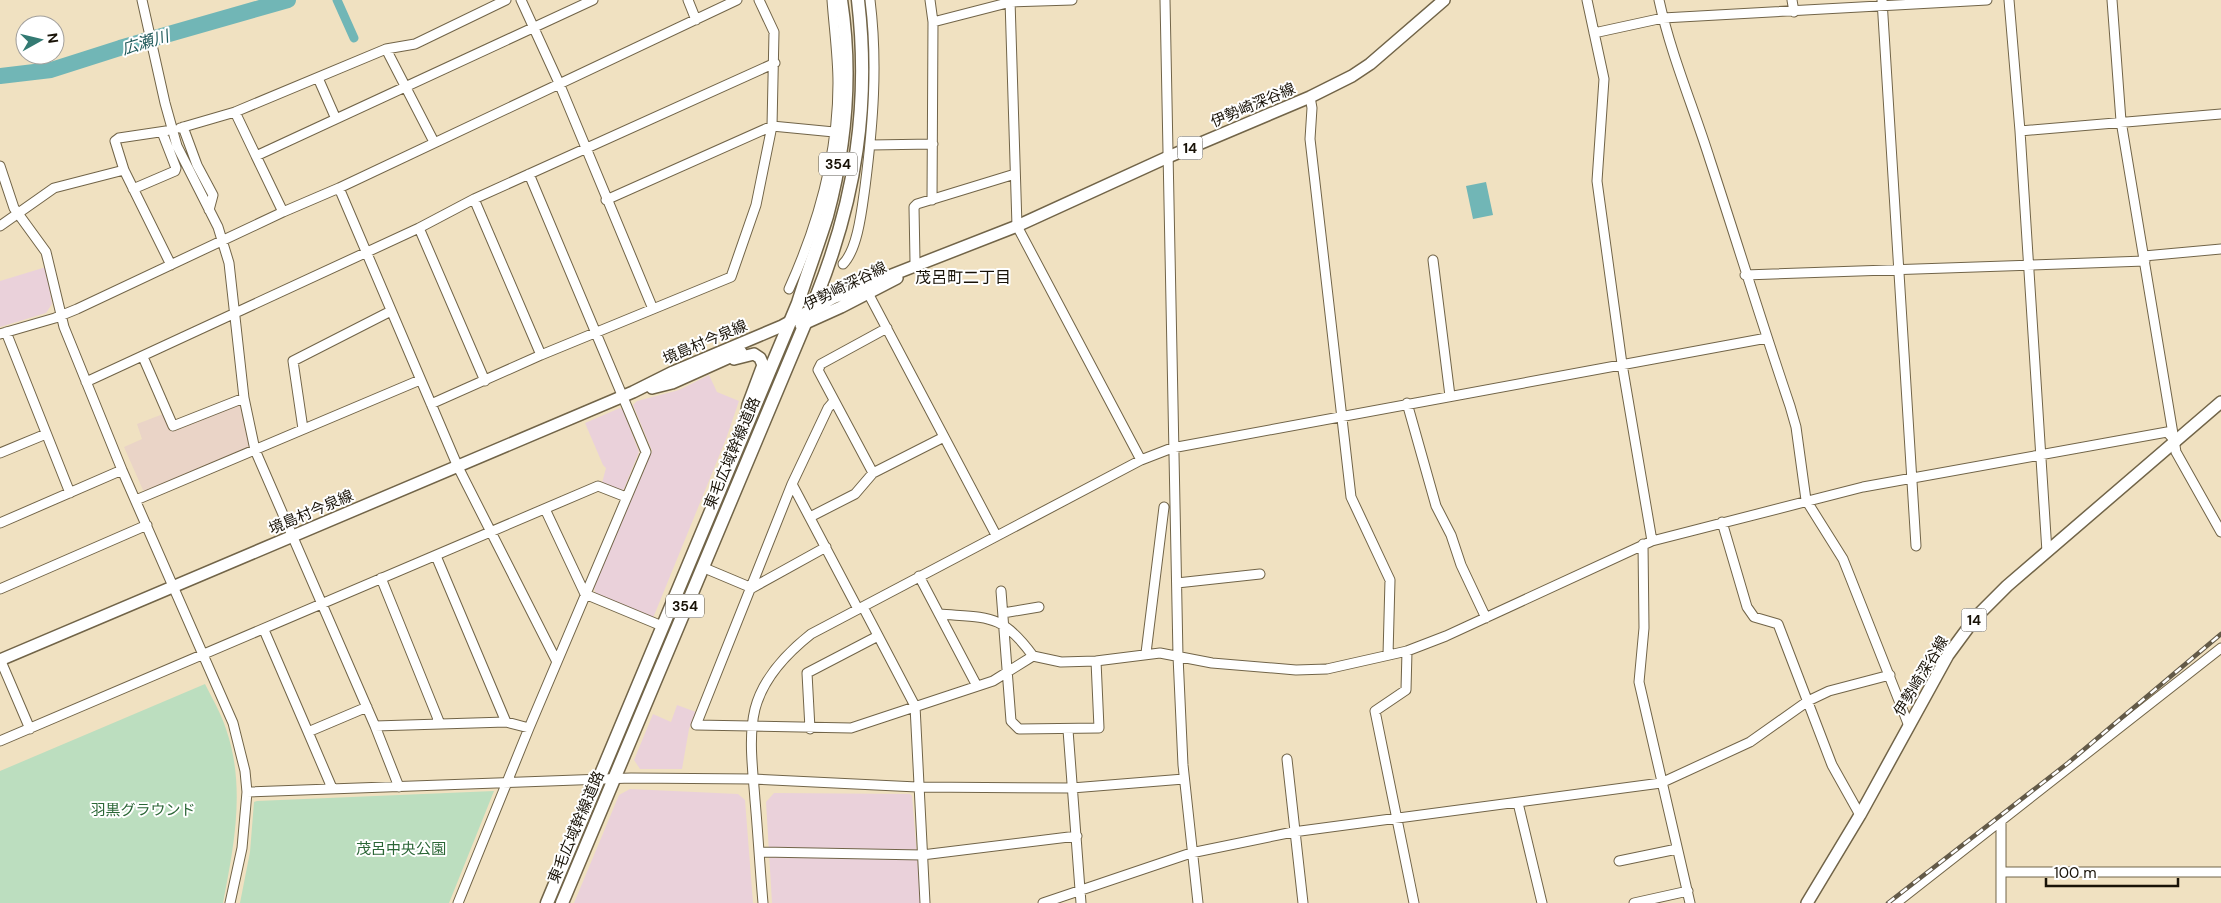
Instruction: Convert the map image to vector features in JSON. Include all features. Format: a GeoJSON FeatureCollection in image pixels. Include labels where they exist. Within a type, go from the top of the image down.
{"type":"FeatureCollection","features":[{"type":"Feature","properties":{"kind":"highway","name":"東毛広域幹線道路"},"geometry":{"type":"LineString","coordinates":[[547,903],[788,327],[826,217],[835,181],[843,132],[842,80],[846,46],[841,0]]}},
{"type":"Feature","properties":{"kind":"highway","name":"東毛広域幹線道路"},"geometry":{"type":"LineString","coordinates":[[562,903],[833,252],[850,192],[859,144],[862,101],[862,50],[859,0]]}},
{"type":"Feature","properties":{"kind":"main road","name":"伊勢崎深谷線"},"geometry":{"type":"LineString","coordinates":[[788,327],[810,311],[888,275],[918,266],[1017,226],[1168,157],[1310,97],[1352,76],[1370,64],[1444,0]]}},
{"type":"Feature","properties":{"kind":"main road","name":"伊勢崎深谷線"},"geometry":{"type":"LineString","coordinates":[[788,327],[804,323],[868,294],[918,266]]}},
{"type":"Feature","properties":{"kind":"main road","name":"境島村今泉線"},"geometry":{"type":"LineString","coordinates":[[628,394],[672,383],[707,368],[788,327]]}},
{"type":"Feature","properties":{"kind":"main road","name":"境島村今泉線"},"geometry":{"type":"LineString","coordinates":[[0,659],[458,467],[628,394],[673,372],[788,327]]}},
{"type":"Feature","properties":{"kind":"main road"},"geometry":{"type":"LineString","coordinates":[[707,368],[749,354],[754,354],[762,360],[762,368],[748,404],[744,432]]}},
{"type":"Feature","properties":{"kind":"main road","name":"伊勢崎深谷線"},"geometry":{"type":"LineString","coordinates":[[1807,903],[1860,815],[1948,655],[1976,617],[2007,586],[2221,402]]}},
{"type":"Feature","properties":{"kind":"street"},"geometry":{"type":"LineString","coordinates":[[142,0],[165,103],[177,146],[209,210],[222,241],[232,278],[244,398],[255,450],[294,536],[399,787]]}},
{"type":"Feature","properties":{"kind":"street"},"geometry":{"type":"LineString","coordinates":[[209,210],[213,195],[197,166],[182,127],[235,112],[386,48],[415,44],[506,0]]}},
{"type":"Feature","properties":{"kind":"street"},"geometry":{"type":"LineString","coordinates":[[522,0],[559,83],[584,148],[653,309]]}},
{"type":"Feature","properties":{"kind":"street"},"geometry":{"type":"LineString","coordinates":[[256,156],[593,0]]}},
{"type":"Feature","properties":{"kind":"street"},"geometry":{"type":"LineString","coordinates":[[688,0],[696,20]]}},
{"type":"Feature","properties":{"kind":"street"},"geometry":{"type":"LineString","coordinates":[[70,493],[3,333],[59,316],[339,188],[737,0]]}},
{"type":"Feature","properties":{"kind":"street"},"geometry":{"type":"LineString","coordinates":[[431,404],[541,355],[731,276],[756,205],[772,126],[775,63],[774,32],[759,0]]}},
{"type":"Feature","properties":{"kind":"street"},"geometry":{"type":"LineString","coordinates":[[789,289],[806,251],[826,182],[842,80],[832,0]]}},
{"type":"Feature","properties":{"kind":"street"},"geometry":{"type":"LineString","coordinates":[[859,0],[872,15]]}},
{"type":"Feature","properties":{"kind":"street"},"geometry":{"type":"LineString","coordinates":[[843,264],[849,254],[858,224],[871,146],[875,82],[870,0]]}},
{"type":"Feature","properties":{"kind":"street"},"geometry":{"type":"LineString","coordinates":[[930,0],[933,22],[932,200]]}},
{"type":"Feature","properties":{"kind":"street"},"geometry":{"type":"LineString","coordinates":[[933,22],[1011,1],[1072,0]]}},
{"type":"Feature","properties":{"kind":"street"},"geometry":{"type":"LineString","coordinates":[[1165,0],[1172,448],[1178,656],[1184,780],[1198,903]]}},
{"type":"Feature","properties":{"kind":"street"},"geometry":{"type":"LineString","coordinates":[[1587,0],[1604,79],[1597,181],[1622,364],[1652,541]]}},
{"type":"Feature","properties":{"kind":"street"},"geometry":{"type":"LineString","coordinates":[[1659,0],[1663,18],[1796,427],[1806,500],[1843,559],[1909,726]]}},
{"type":"Feature","properties":{"kind":"street"},"geometry":{"type":"LineString","coordinates":[[1792,0],[1794,12]]}},
{"type":"Feature","properties":{"kind":"street"},"geometry":{"type":"LineString","coordinates":[[1594,33],[1663,18],[1794,12],[1883,3],[1987,0]]}},
{"type":"Feature","properties":{"kind":"street"},"geometry":{"type":"LineString","coordinates":[[2009,0],[2020,130],[2047,552]]}},
{"type":"Feature","properties":{"kind":"street"},"geometry":{"type":"LineString","coordinates":[[2112,0],[2121,121],[2176,442],[2176,452],[2221,532]]}},
{"type":"Feature","properties":{"kind":"street"},"geometry":{"type":"LineString","coordinates":[[1011,1],[1017,226],[1141,460]]}},
{"type":"Feature","properties":{"kind":"street"},"geometry":{"type":"LineString","coordinates":[[1883,3],[1916,546]]}},
{"type":"Feature","properties":{"kind":"street"},"geometry":{"type":"LineString","coordinates":[[386,48],[434,142]]}},
{"type":"Feature","properties":{"kind":"street"},"geometry":{"type":"LineString","coordinates":[[86,382],[419,228],[474,199],[584,148],[775,63]]}},
{"type":"Feature","properties":{"kind":"street"},"geometry":{"type":"LineString","coordinates":[[318,78],[336,119]]}},
{"type":"Feature","properties":{"kind":"street"},"geometry":{"type":"LineString","coordinates":[[1310,97],[1312,108],[1310,139],[1351,496],[1390,580],[1388,655]]}},
{"type":"Feature","properties":{"kind":"street"},"geometry":{"type":"LineString","coordinates":[[235,112],[283,212]]}},
{"type":"Feature","properties":{"kind":"street"},"geometry":{"type":"LineString","coordinates":[[2020,130],[2221,114]]}},
{"type":"Feature","properties":{"kind":"street"},"geometry":{"type":"LineString","coordinates":[[606,200],[772,126],[834,132]]}},
{"type":"Feature","properties":{"kind":"street"},"geometry":{"type":"LineString","coordinates":[[133,189],[175,171],[176,168],[164,131],[117,139],[116,144],[124,170],[133,189],[171,265]]}},
{"type":"Feature","properties":{"kind":"street"},"geometry":{"type":"LineString","coordinates":[[871,146],[932,144]]}},
{"type":"Feature","properties":{"kind":"street"},"geometry":{"type":"LineString","coordinates":[[0,166],[17,214],[46,252],[59,316],[122,470],[175,586],[233,723],[245,771],[247,792],[242,848],[230,903]]}},
{"type":"Feature","properties":{"kind":"street"},"geometry":{"type":"LineString","coordinates":[[0,226],[54,188],[124,170]]}},
{"type":"Feature","properties":{"kind":"street"},"geometry":{"type":"LineString","coordinates":[[458,903],[529,728],[646,452],[628,394],[597,333],[529,174]]}},
{"type":"Feature","properties":{"kind":"street"},"geometry":{"type":"LineString","coordinates":[[850,192],[866,174]]}},
{"type":"Feature","properties":{"kind":"street"},"geometry":{"type":"LineString","coordinates":[[918,266],[916,261],[914,208],[932,200],[1015,174]]}},
{"type":"Feature","properties":{"kind":"street"},"geometry":{"type":"LineString","coordinates":[[339,188],[458,467],[557,662]]}},
{"type":"Feature","properties":{"kind":"street"},"geometry":{"type":"LineString","coordinates":[[474,199],[541,355]]}},
{"type":"Feature","properties":{"kind":"street"},"geometry":{"type":"LineString","coordinates":[[419,228],[486,381]]}},
{"type":"Feature","properties":{"kind":"street"},"geometry":{"type":"LineString","coordinates":[[1746,275],[2144,259],[2221,249]]}},
{"type":"Feature","properties":{"kind":"street"},"geometry":{"type":"LineString","coordinates":[[806,251],[810,266]]}},
{"type":"Feature","properties":{"kind":"street"},"geometry":{"type":"LineString","coordinates":[[1433,260],[1450,396]]}},
{"type":"Feature","properties":{"kind":"street"},"geometry":{"type":"LineString","coordinates":[[868,294],[996,535]]}},
{"type":"Feature","properties":{"kind":"street"},"geometry":{"type":"LineString","coordinates":[[303,429],[293,361],[392,311]]}},
{"type":"Feature","properties":{"kind":"street"},"geometry":{"type":"LineString","coordinates":[[873,473],[818,370],[821,364],[887,328]]}},
{"type":"Feature","properties":{"kind":"street"},"geometry":{"type":"LineString","coordinates":[[763,903],[753,780],[752,728],[755,708],[764,686],[783,659],[811,634],[1141,460],[1172,448],[1407,403],[1767,338]]}},
{"type":"Feature","properties":{"kind":"street"},"geometry":{"type":"LineString","coordinates":[[143,357],[173,426],[244,398]]}},
{"type":"Feature","properties":{"kind":"street"},"geometry":{"type":"LineString","coordinates":[[136,500],[420,380]]}},
{"type":"Feature","properties":{"kind":"street"},"geometry":{"type":"LineString","coordinates":[[834,400],[828,408],[792,484],[696,725],[752,728],[851,728],[977,686],[1007,673],[1033,656]]}},
{"type":"Feature","properties":{"kind":"street"},"geometry":{"type":"LineString","coordinates":[[1407,403],[1436,506],[1452,535],[1461,565],[1486,618]]}},
{"type":"Feature","properties":{"kind":"street"},"geometry":{"type":"LineString","coordinates":[[939,614],[984,618],[1003,623],[1033,656],[1060,662],[1096,661],[1146,653],[1212,662],[1296,670],[1327,670],[1407,651],[1486,618],[1643,544],[1722,522],[1806,500],[2041,454],[2167,432],[2176,442]]}},
{"type":"Feature","properties":{"kind":"street"},"geometry":{"type":"LineString","coordinates":[[0,453],[46,434]]}},
{"type":"Feature","properties":{"kind":"street"},"geometry":{"type":"LineString","coordinates":[[810,517],[855,494],[873,473],[944,437]]}},
{"type":"Feature","properties":{"kind":"street"},"geometry":{"type":"LineString","coordinates":[[0,523],[122,470]]}},
{"type":"Feature","properties":{"kind":"street"},"geometry":{"type":"LineString","coordinates":[[792,484],[860,608],[878,636],[915,706],[925,903]]}},
{"type":"Feature","properties":{"kind":"street"},"geometry":{"type":"LineString","coordinates":[[0,741],[264,630],[322,602],[436,556],[598,486],[626,497]]}},
{"type":"Feature","properties":{"kind":"street"},"geometry":{"type":"LineString","coordinates":[[1146,653],[1164,508]]}},
{"type":"Feature","properties":{"kind":"street"},"geometry":{"type":"LineString","coordinates":[[544,509],[585,594],[662,626]]}},
{"type":"Feature","properties":{"kind":"street"},"geometry":{"type":"LineString","coordinates":[[1722,522],[1747,607],[1754,617],[1778,624],[1832,766],[1843,789],[1860,815]]}},
{"type":"Feature","properties":{"kind":"street"},"geometry":{"type":"LineString","coordinates":[[0,589],[147,524]]}},
{"type":"Feature","properties":{"kind":"street"},"geometry":{"type":"LineString","coordinates":[[1643,544],[1644,628],[1639,682],[1690,903]]}},
{"type":"Feature","properties":{"kind":"street"},"geometry":{"type":"LineString","coordinates":[[752,588],[826,547]]}},
{"type":"Feature","properties":{"kind":"street"},"geometry":{"type":"LineString","coordinates":[[436,556],[506,722]]}},
{"type":"Feature","properties":{"kind":"street"},"geometry":{"type":"LineString","coordinates":[[702,567],[752,588]]}},
{"type":"Feature","properties":{"kind":"street"},"geometry":{"type":"LineString","coordinates":[[1177,584],[1260,574]]}},
{"type":"Feature","properties":{"kind":"street"},"geometry":{"type":"LineString","coordinates":[[919,576],[977,686]]}},
{"type":"Feature","properties":{"kind":"street"},"geometry":{"type":"LineString","coordinates":[[380,578],[440,724]]}},
{"type":"Feature","properties":{"kind":"street"},"geometry":{"type":"LineString","coordinates":[[1001,592],[1011,721],[1014,726],[1019,729],[1068,730],[1099,728],[1096,661]]}},
{"type":"Feature","properties":{"kind":"street"},"geometry":{"type":"LineString","coordinates":[[1003,613],[1039,607]]}},
{"type":"Feature","properties":{"kind":"street"},"geometry":{"type":"LineString","coordinates":[[264,630],[332,788]]}},
{"type":"Feature","properties":{"kind":"street"},"geometry":{"type":"LineString","coordinates":[[810,729],[808,673],[878,636]]}},
{"type":"Feature","properties":{"kind":"street"},"geometry":{"type":"LineString","coordinates":[[1896,903],[2221,648]]}},
{"type":"Feature","properties":{"kind":"street"},"geometry":{"type":"LineString","coordinates":[[1407,651],[1406,690],[1375,711],[1376,724],[1399,818],[1414,903]]}},
{"type":"Feature","properties":{"kind":"street"},"geometry":{"type":"LineString","coordinates":[[0,659],[30,729]]}},
{"type":"Feature","properties":{"kind":"street"},"geometry":{"type":"LineString","coordinates":[[1043,903],[1191,853],[1293,832],[1661,783],[1750,742],[1808,701],[1829,691],[1890,675]]}},
{"type":"Feature","properties":{"kind":"street"},"geometry":{"type":"LineString","coordinates":[[308,732],[367,707]]}},
{"type":"Feature","properties":{"kind":"street"},"geometry":{"type":"LineString","coordinates":[[375,726],[506,722],[529,728]]}},
{"type":"Feature","properties":{"kind":"street"},"geometry":{"type":"LineString","coordinates":[[1068,730],[1082,903]]}},
{"type":"Feature","properties":{"kind":"street"},"geometry":{"type":"LineString","coordinates":[[1286,759],[1293,832],[1304,903]]}},
{"type":"Feature","properties":{"kind":"street"},"geometry":{"type":"LineString","coordinates":[[247,792],[599,779],[753,780],[918,787],[1072,788],[1184,780]]}},
{"type":"Feature","properties":{"kind":"street"},"geometry":{"type":"LineString","coordinates":[[1518,803],[1542,903]]}},
{"type":"Feature","properties":{"kind":"street"},"geometry":{"type":"LineString","coordinates":[[2001,822],[2001,903]]}},
{"type":"Feature","properties":{"kind":"street"},"geometry":{"type":"LineString","coordinates":[[759,852],[922,855],[1077,836]]}},
{"type":"Feature","properties":{"kind":"street"},"geometry":{"type":"LineString","coordinates":[[1619,861],[1677,849]]}},
{"type":"Feature","properties":{"kind":"street"},"geometry":{"type":"LineString","coordinates":[[2001,872],[2221,872]]}},
{"type":"Feature","properties":{"kind":"street"},"geometry":{"type":"LineString","coordinates":[[1634,903],[1688,892]]}},
{"type":"Feature","properties":{"kind":"shaded area"},"geometry":{"type":"Polygon","coordinates":[[[46,267],[52,304],[46,313],[0,327],[0,281],[46,267]]]}},
{"type":"Feature","properties":{"kind":"shaded area"},"geometry":{"type":"Polygon","coordinates":[[[709,375],[717,392],[739,401],[726,439],[653,618],[596,596],[594,587],[652,451],[633,405],[637,401],[679,390],[709,375]]]}},
{"type":"Feature","properties":{"kind":"shaded area"},"geometry":{"type":"Polygon","coordinates":[[[235,404],[240,406],[250,445],[248,449],[148,492],[143,490],[124,447],[142,439],[137,424],[163,414],[171,431],[235,404]]]}},
{"type":"Feature","properties":{"kind":"shaded area"},"geometry":{"type":"Polygon","coordinates":[[[620,408],[623,410],[639,452],[624,489],[620,491],[602,483],[606,468],[585,423],[620,408]]]}},
{"type":"Feature","properties":{"kind":"shaded area"},"geometry":{"type":"Polygon","coordinates":[[[677,705],[696,712],[689,729],[682,769],[640,769],[634,760],[653,714],[671,722],[677,705]]]}},
{"type":"Feature","properties":{"kind":"shaded area"},"geometry":{"type":"Polygon","coordinates":[[[630,789],[738,794],[745,800],[753,903],[574,903],[619,795],[630,789]]]}},
{"type":"Feature","properties":{"kind":"shaded area"},"geometry":{"type":"Polygon","coordinates":[[[774,793],[910,794],[912,796],[921,903],[772,903],[766,802],[774,793]]]}},
{"type":"Feature","properties":{"kind":"green space","name":"羽黒グラウンド"},"geometry":{"type":"Polygon","coordinates":[[[205,684],[224,723],[236,772],[237,794],[234,838],[223,903],[0,903],[0,771],[205,684]]]}},
{"type":"Feature","properties":{"kind":"green space","name":"茂呂中央公園"},"geometry":{"type":"Polygon","coordinates":[[[494,791],[449,903],[240,903],[250,852],[254,802],[494,791]]]}},
{"type":"Feature","properties":{"kind":"water"},"geometry":{"type":"Polygon","coordinates":[[[1486,182],[1493,215],[1473,219],[1466,186],[1486,182]]]}},
{"type":"Feature","properties":{"kind":"waterway","name":"広瀬川"},"geometry":{"type":"LineString","coordinates":[[0,76],[51,70],[120,48],[288,0]]}},
{"type":"Feature","properties":{"kind":"waterway"},"geometry":{"type":"LineString","coordinates":[[337,0],[354,38]]}},
{"type":"Feature","properties":{"kind":"railway"},"geometry":{"type":"LineString","coordinates":[[1888,903],[2068,763],[2221,634]]}},
{"type":"Feature","properties":{"kind":"district","name":"茂呂町二丁目"},"geometry":{"type":"Point","coordinates":[963,277]}}]}
